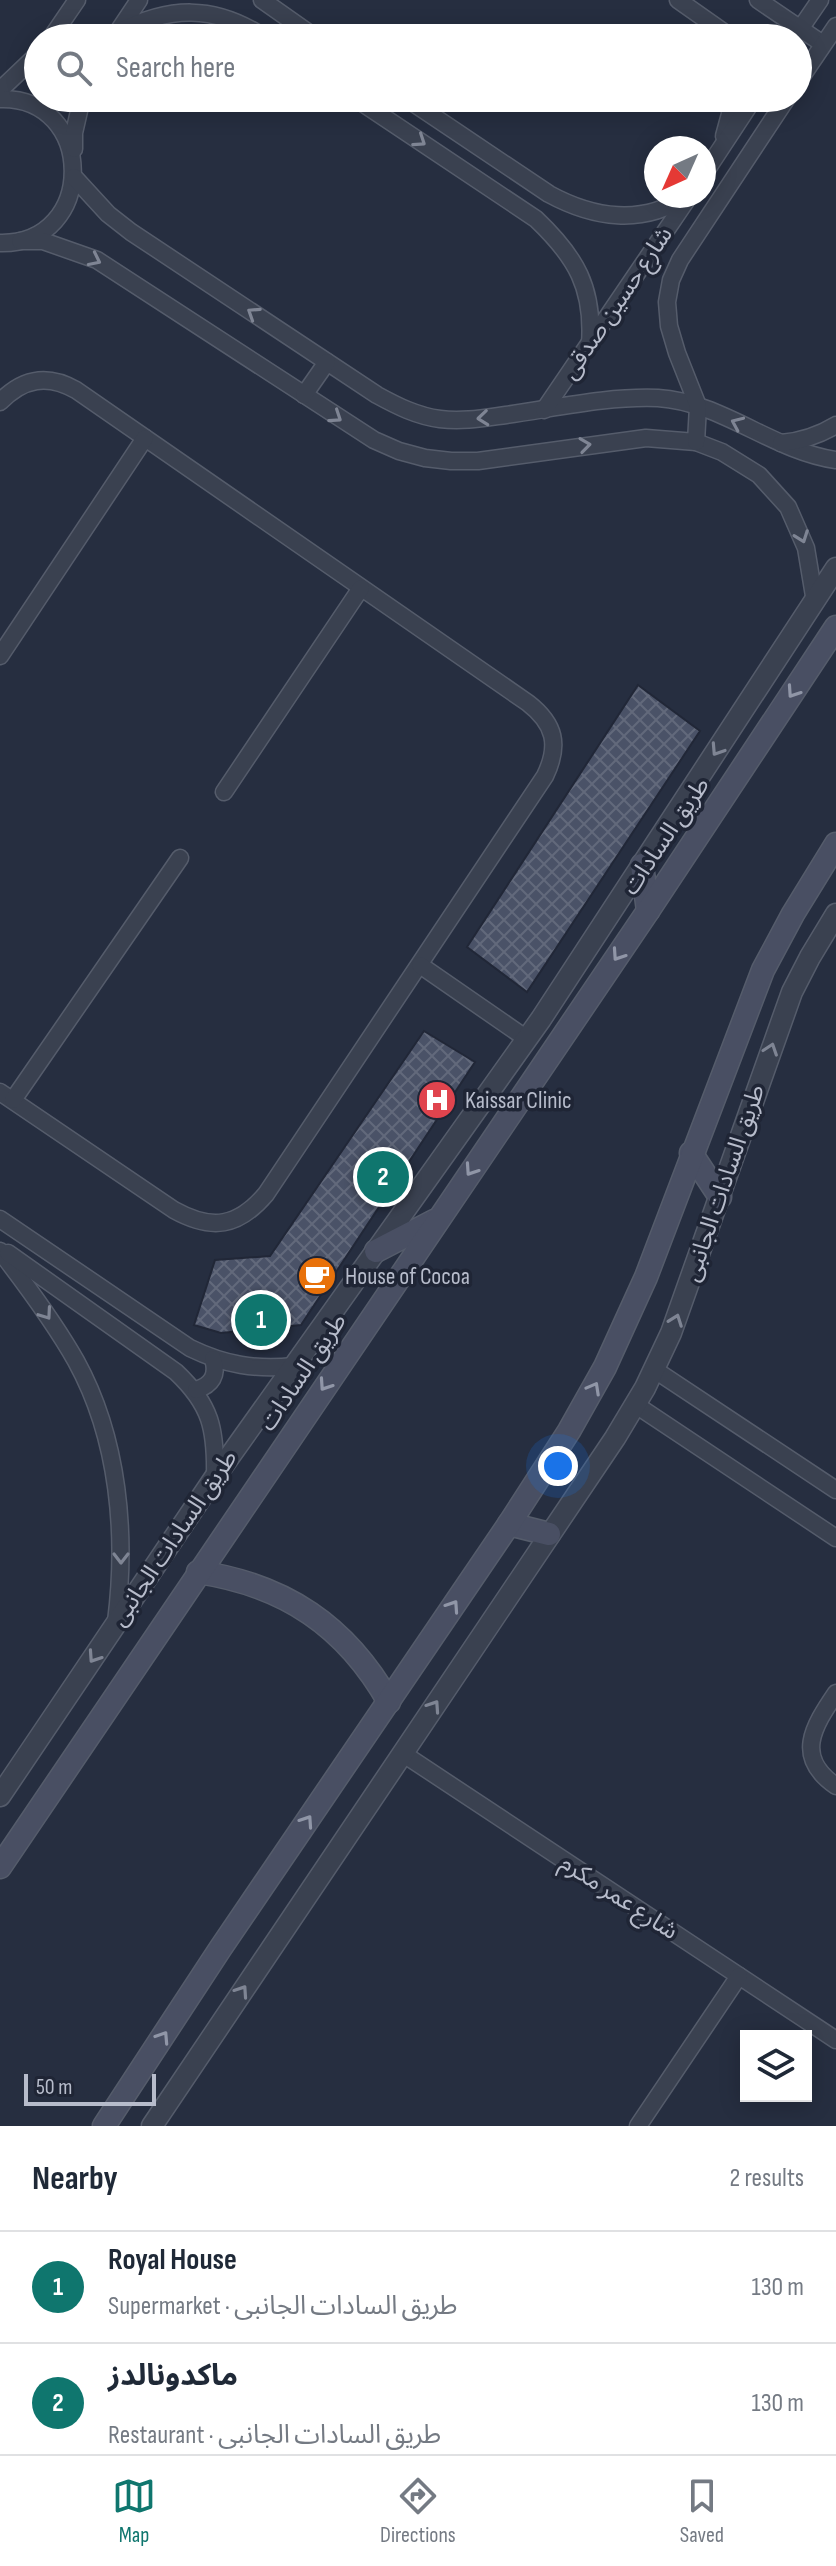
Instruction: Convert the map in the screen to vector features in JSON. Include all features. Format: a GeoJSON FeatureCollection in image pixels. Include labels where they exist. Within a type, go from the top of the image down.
{"type":"FeatureCollection","features":[{"type":"Feature","properties":{"kind":"main road","name":"طريق السادات"},"geometry":{"type":"LineString","coordinates":[[0,1867],[648,911],[836,627]]}},
{"type":"Feature","properties":{"kind":"main road"},"geometry":{"type":"LineString","coordinates":[[104,2126],[575,1421],[605,1367],[646,1277],[763,970],[836,844]]}},
{"type":"Feature","properties":{"kind":"main road"},"geometry":{"type":"LineString","coordinates":[[642,865],[648,911]]}},
{"type":"Feature","properties":{"kind":"main road"},"geometry":{"type":"LineString","coordinates":[[691,1153],[720,1197]]}},
{"type":"Feature","properties":{"kind":"main road"},"geometry":{"type":"LineString","coordinates":[[376,1251],[438,1219]]}},
{"type":"Feature","properties":{"kind":"main road"},"geometry":{"type":"LineString","coordinates":[[509,1524],[549,1534]]}},
{"type":"Feature","properties":{"kind":"main road"},"geometry":{"type":"LineString","coordinates":[[198,1572],[264,1588],[313,1614],[354,1650],[372,1672],[389,1702]]}},
{"type":"Feature","properties":{"kind":"street"},"geometry":{"type":"LineString","coordinates":[[123,24],[139,0]]}},
{"type":"Feature","properties":{"kind":"street"},"geometry":{"type":"LineString","coordinates":[[262,0],[296,24]]}},
{"type":"Feature","properties":{"kind":"street"},"geometry":{"type":"LineString","coordinates":[[678,0],[712,24]]}},
{"type":"Feature","properties":{"kind":"street"},"geometry":{"type":"LineString","coordinates":[[758,0],[786,24]]}},
{"type":"Feature","properties":{"kind":"street"},"geometry":{"type":"LineString","coordinates":[[804,24],[820,0]]}},
{"type":"Feature","properties":{"kind":"street"},"geometry":{"type":"LineString","coordinates":[[60,24],[76,1]]}},
{"type":"Feature","properties":{"kind":"street"},"geometry":{"type":"LineString","coordinates":[[135,24],[170,13],[199,12],[227,18],[238,24]]}},
{"type":"Feature","properties":{"kind":"street"},"geometry":{"type":"LineString","coordinates":[[698,14],[705,24]]}},
{"type":"Feature","properties":{"kind":"street"},"geometry":{"type":"LineString","coordinates":[[812,61],[836,26]]}},
{"type":"Feature","properties":{"kind":"street"},"geometry":{"type":"LineString","coordinates":[[812,40],[823,44]]}},
{"type":"Feature","properties":{"kind":"street"},"geometry":{"type":"LineString","coordinates":[[0,90],[24,67]]}},
{"type":"Feature","properties":{"kind":"street"},"geometry":{"type":"LineString","coordinates":[[0,99],[24,103]]}},
{"type":"Feature","properties":{"kind":"street"},"geometry":{"type":"LineString","coordinates":[[42,112],[65,135],[74,170],[108,214],[327,362],[416,414],[480,419],[640,399],[674,400],[698,406],[801,452],[836,460]]}},
{"type":"Feature","properties":{"kind":"street"},"geometry":{"type":"LineString","coordinates":[[7,244],[34,236],[57,218],[66,205],[74,170],[74,133],[79,112]]}},
{"type":"Feature","properties":{"kind":"street"},"geometry":{"type":"LineString","coordinates":[[376,112],[536,219],[557,239],[574,262],[585,289],[592,317],[590,344]]}},
{"type":"Feature","properties":{"kind":"street"},"geometry":{"type":"LineString","coordinates":[[427,112],[572,207],[597,214],[622,216],[666,208]]}},
{"type":"Feature","properties":{"kind":"street"},"geometry":{"type":"LineString","coordinates":[[721,149],[730,112]]}},
{"type":"Feature","properties":{"kind":"street"},"geometry":{"type":"LineString","coordinates":[[716,156],[745,112]]}},
{"type":"Feature","properties":{"kind":"street","name":"شارع حسين صدقى"},"geometry":{"type":"LineString","coordinates":[[698,406],[669,326],[667,302],[671,280],[680,260],[778,112]]}},
{"type":"Feature","properties":{"kind":"street","name":"شارع حسين صدقى"},"geometry":{"type":"LineString","coordinates":[[544,410],[680,208]]}},
{"type":"Feature","properties":{"kind":"street"},"geometry":{"type":"LineString","coordinates":[[7,244],[43,241],[97,260],[374,440],[399,451],[425,458],[478,461],[646,438],[696,442],[722,452],[750,468],[788,507],[806,548],[815,602]]}},
{"type":"Feature","properties":{"kind":"street"},"geometry":{"type":"LineString","coordinates":[[304,395],[327,362]]}},
{"type":"Feature","properties":{"kind":"street"},"geometry":{"type":"LineString","coordinates":[[0,402],[20,385],[34,380],[49,379],[63,383],[541,713],[550,727],[554,744],[552,761],[545,776],[266,1194],[252,1210],[234,1220],[213,1224],[183,1215],[6,1096],[180,858]]}},
{"type":"Feature","properties":{"kind":"street"},"geometry":{"type":"LineString","coordinates":[[696,442],[698,406]]}},
{"type":"Feature","properties":{"kind":"street"},"geometry":{"type":"LineString","coordinates":[[781,443],[801,441],[836,425]]}},
{"type":"Feature","properties":{"kind":"street"},"geometry":{"type":"LineString","coordinates":[[0,656],[145,438]]}},
{"type":"Feature","properties":{"kind":"street","name":"طريق السادات الجانبى"},"geometry":{"type":"LineString","coordinates":[[0,1796],[215,1477],[527,1039],[836,568]]}},
{"type":"Feature","properties":{"kind":"street"},"geometry":{"type":"LineString","coordinates":[[224,792],[361,588]]}},
{"type":"Feature","properties":{"kind":"street","name":"طريق السادات الجانبى"},"geometry":{"type":"LineString","coordinates":[[152,2126],[636,1405],[671,1333],[792,992],[836,914]]}},
{"type":"Feature","properties":{"kind":"street"},"geometry":{"type":"LineString","coordinates":[[420,965],[527,1039]]}},
{"type":"Feature","properties":{"kind":"street"},"geometry":{"type":"LineString","coordinates":[[0,1219],[190,1348],[239,1366],[267,1369],[294,1366]]}},
{"type":"Feature","properties":{"kind":"street"},"geometry":{"type":"LineString","coordinates":[[0,1249],[176,1372],[196,1390],[213,1432],[215,1477]]}},
{"type":"Feature","properties":{"kind":"street"},"geometry":{"type":"LineString","coordinates":[[0,1249],[78,1364],[103,1432],[117,1490],[121,1536],[121,1581],[115,1625]]}},
{"type":"Feature","properties":{"kind":"street"},"geometry":{"type":"LineString","coordinates":[[196,1390],[206,1387],[213,1379],[216,1369],[213,1359]]}},
{"type":"Feature","properties":{"kind":"street"},"geometry":{"type":"LineString","coordinates":[[655,1370],[836,1490]]}},
{"type":"Feature","properties":{"kind":"street"},"geometry":{"type":"LineString","coordinates":[[636,1405],[836,1538]]}},
{"type":"Feature","properties":{"kind":"street"},"geometry":{"type":"LineString","coordinates":[[836,1693],[817,1722],[811,1738],[812,1756],[819,1771],[836,1786]]}},
{"type":"Feature","properties":{"kind":"street","name":"شارع عمر مكرم"},"geometry":{"type":"LineString","coordinates":[[402,1753],[836,2040]]}},
{"type":"Feature","properties":{"kind":"street"},"geometry":{"type":"LineString","coordinates":[[638,2126],[739,1976]]}},
{"type":"Feature","properties":{"kind":"building"},"geometry":{"type":"Polygon","coordinates":[[[638,685],[700,731],[527,992],[467,947],[638,685]]]}},
{"type":"Feature","properties":{"kind":"building"},"geometry":{"type":"Polygon","coordinates":[[[424,1031],[475,1062],[301,1325],[221,1333],[194,1325],[215,1260],[270,1256],[424,1031]]]}},
{"type":"Feature","properties":{"kind":"place","name":"Kaissar Clinic"},"geometry":{"type":"Point","coordinates":[437,1100]}},
{"type":"Feature","properties":{"kind":"place","name":"ماكدونالدز"},"geometry":{"type":"Point","coordinates":[383,1177]}},
{"type":"Feature","properties":{"kind":"place","name":"House of Cocoa"},"geometry":{"type":"Point","coordinates":[317,1276]}},
{"type":"Feature","properties":{"kind":"place","name":"Royal House"},"geometry":{"type":"Point","coordinates":[261,1320]}}]}
